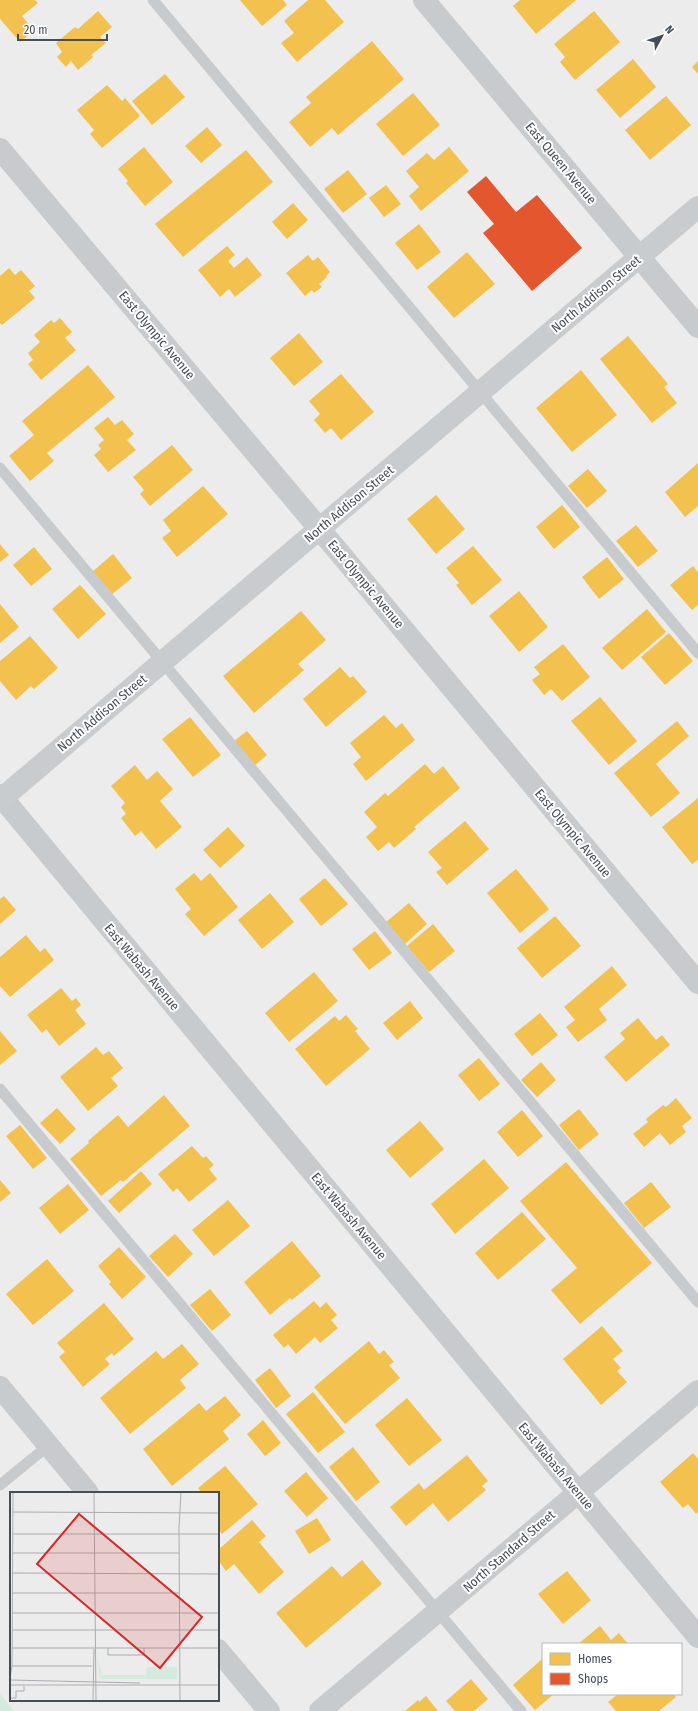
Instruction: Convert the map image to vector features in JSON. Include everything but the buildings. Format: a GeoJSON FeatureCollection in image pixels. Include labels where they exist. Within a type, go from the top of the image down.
{"type":"FeatureCollection","features":[{"type":"Feature","properties":{"kind":"street","name":"East Queen Avenue"},"geometry":{"type":"LineString","coordinates":[[424,0],[698,327]]}},
{"type":"Feature","properties":{"kind":"street","name":"East Olympic Avenue"},"geometry":{"type":"LineString","coordinates":[[0,149],[320,528],[698,984]]}},
{"type":"Feature","properties":{"kind":"street","name":"North Addison Street"},"geometry":{"type":"LineString","coordinates":[[1,798],[698,208]]}},
{"type":"Feature","properties":{"kind":"street","name":"East Wabash Avenue"},"geometry":{"type":"LineString","coordinates":[[1,798],[698,1637]]}},
{"type":"Feature","properties":{"kind":"street"},"geometry":{"type":"LineString","coordinates":[[0,1387],[87,1492]]}},
{"type":"Feature","properties":{"kind":"street","name":"North Standard Street"},"geometry":{"type":"LineString","coordinates":[[320,1711],[698,1391]]}},
{"type":"Feature","properties":{"kind":"street"},"geometry":{"type":"LineString","coordinates":[[219,1651],[269,1711]]}},
{"type":"Feature","properties":{"kind":"lane"},"geometry":{"type":"LineString","coordinates":[[153,0],[698,653]]}},
{"type":"Feature","properties":{"kind":"lane"},"geometry":{"type":"LineString","coordinates":[[0,468],[698,1302]]}},
{"type":"Feature","properties":{"kind":"lane"},"geometry":{"type":"LineString","coordinates":[[0,1089],[521,1711]]}},
{"type":"Feature","properties":{"kind":"lane"},"geometry":{"type":"LineString","coordinates":[[0,1485],[49,1446]]}},
{"type":"Feature","properties":{"kind":"green space"},"geometry":{"type":"Polygon","coordinates":[[[0,1694],[14,1711],[0,1711],[0,1694]]]}}]}
